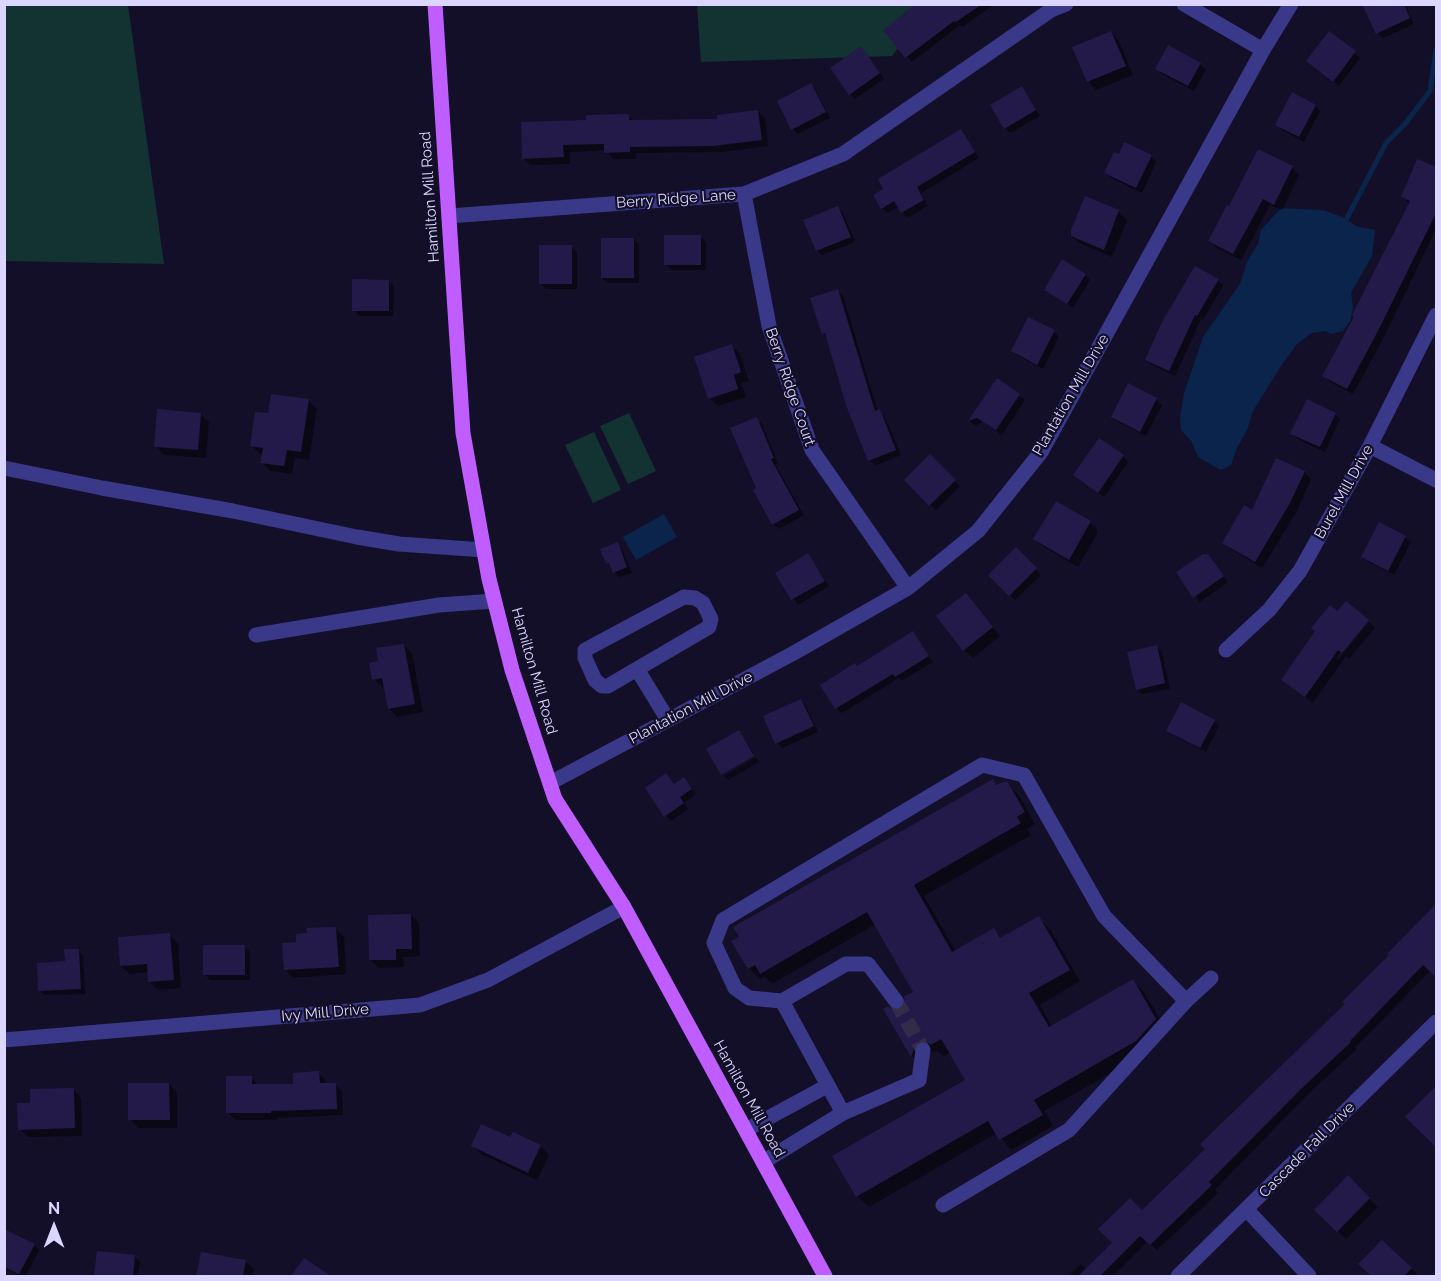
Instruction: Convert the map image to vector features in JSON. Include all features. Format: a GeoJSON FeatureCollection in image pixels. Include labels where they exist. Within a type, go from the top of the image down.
{"type":"FeatureCollection","features":[{"type":"Feature","properties":{"kind":"main road","name":"Hamilton Mill Road"},"geometry":{"type":"LineString","coordinates":[[435,4],[463,433],[494,601],[512,670],[555,798],[624,907],[825,1276]]}},
{"type":"Feature","properties":{"kind":"street","name":"Berry Ridge Lane"},"geometry":{"type":"LineString","coordinates":[[449,216],[744,194],[843,154],[1051,10],[1066,4]]}},
{"type":"Feature","properties":{"kind":"street"},"geometry":{"type":"LineString","coordinates":[[1184,4],[1263,50]]}},
{"type":"Feature","properties":{"kind":"street","name":"Plantation Mill Drive"},"geometry":{"type":"LineString","coordinates":[[550,783],[792,654],[908,588],[978,531],[1041,452],[1263,50],[1291,4]]}},
{"type":"Feature","properties":{"kind":"street","name":"Berry Ridge Court"},"geometry":{"type":"LineString","coordinates":[[744,194],[769,326],[812,450],[908,588]]}},
{"type":"Feature","properties":{"kind":"street","name":"Burel Mill Drive"},"geometry":{"type":"LineString","coordinates":[[1226,650],[1269,610],[1300,571],[1370,446],[1437,315]]}},
{"type":"Feature","properties":{"kind":"street"},"geometry":{"type":"LineString","coordinates":[[1370,446],[1437,480]]}},
{"type":"Feature","properties":{"kind":"street"},"geometry":{"type":"LineString","coordinates":[[4,468],[357,537],[399,544],[484,550]]}},
{"type":"Feature","properties":{"kind":"street"},"geometry":{"type":"LineString","coordinates":[[684,597],[695,598],[703,603],[711,619],[709,627],[637,669],[609,686],[602,686],[595,680],[585,658],[585,651],[684,597]]}},
{"type":"Feature","properties":{"kind":"street"},"geometry":{"type":"LineString","coordinates":[[256,635],[440,605],[494,601]]}},
{"type":"Feature","properties":{"kind":"street"},"geometry":{"type":"LineString","coordinates":[[637,669],[668,720]]}},
{"type":"Feature","properties":{"kind":"street"},"geometry":{"type":"LineString","coordinates":[[896,1001],[868,964],[846,964],[782,1001],[749,998],[735,988],[714,943],[723,920],[982,765],[1024,775],[1104,916],[1186,1001]]}},
{"type":"Feature","properties":{"kind":"street","name":"Ivy Mill Drive"},"geometry":{"type":"LineString","coordinates":[[4,1040],[420,1005],[488,981],[624,907]]}},
{"type":"Feature","properties":{"kind":"street"},"geometry":{"type":"LineString","coordinates":[[943,1205],[1069,1130],[1186,1001],[1211,978]]}},
{"type":"Feature","properties":{"kind":"street"},"geometry":{"type":"LineString","coordinates":[[782,1001],[843,1113]]}},
{"type":"Feature","properties":{"kind":"street","name":"Cascade Fall Drive"},"geometry":{"type":"LineString","coordinates":[[1178,1276],[1437,1022]]}},
{"type":"Feature","properties":{"kind":"street"},"geometry":{"type":"LineString","coordinates":[[763,1162],[843,1113],[919,1080],[923,1050]]}},
{"type":"Feature","properties":{"kind":"street"},"geometry":{"type":"LineString","coordinates":[[746,1130],[827,1086]]}},
{"type":"Feature","properties":{"kind":"street"},"geometry":{"type":"LineString","coordinates":[[1247,1210],[1309,1276]]}},
{"type":"Feature","properties":{"kind":"green space"},"geometry":{"type":"Polygon","coordinates":[[[5,4],[128,5],[164,264],[5,261],[5,4]]]}},
{"type":"Feature","properties":{"kind":"green space"},"geometry":{"type":"Polygon","coordinates":[[[697,5],[930,5],[892,56],[701,62],[697,5]]]}},
{"type":"Feature","properties":{"kind":"green space"},"geometry":{"type":"Polygon","coordinates":[[[629,413],[656,471],[628,484],[600,426],[629,413]]]}},
{"type":"Feature","properties":{"kind":"green space"},"geometry":{"type":"Polygon","coordinates":[[[594,432],[621,490],[593,503],[565,445],[594,432]]]}},
{"type":"Feature","properties":{"kind":"water"},"geometry":{"type":"Polygon","coordinates":[[[1281,208],[1323,210],[1342,217],[1356,226],[1375,230],[1372,256],[1351,293],[1353,308],[1350,321],[1343,331],[1331,334],[1325,331],[1312,333],[1297,344],[1253,411],[1231,465],[1221,470],[1198,457],[1192,442],[1181,430],[1180,417],[1184,393],[1203,337],[1240,284],[1247,262],[1258,244],[1261,230],[1281,208]]]}},
{"type":"Feature","properties":{"kind":"water"},"geometry":{"type":"Polygon","coordinates":[[[664,514],[677,537],[636,560],[623,537],[664,514]]]}},
{"type":"Feature","properties":{"kind":"building"},"geometry":{"type":"Polygon","coordinates":[[[916,4],[982,4],[956,22],[954,21],[905,58],[883,30],[916,4]]]}},
{"type":"Feature","properties":{"kind":"building"},"geometry":{"type":"Polygon","coordinates":[[[1362,4],[1404,4],[1410,18],[1376,34],[1362,4]]]}},
{"type":"Feature","properties":{"kind":"building"},"geometry":{"type":"Polygon","coordinates":[[[1111,31],[1126,66],[1087,82],[1072,47],[1111,31]]]}},
{"type":"Feature","properties":{"kind":"building"},"geometry":{"type":"Polygon","coordinates":[[[1329,31],[1356,51],[1333,82],[1306,61],[1329,31]]]}},
{"type":"Feature","properties":{"kind":"building"},"geometry":{"type":"Polygon","coordinates":[[[1168,45],[1201,63],[1188,86],[1155,69],[1168,45]]]}},
{"type":"Feature","properties":{"kind":"building"},"geometry":{"type":"Polygon","coordinates":[[[861,46],[880,73],[849,95],[830,68],[861,46]]]}},
{"type":"Feature","properties":{"kind":"building"},"geometry":{"type":"Polygon","coordinates":[[[811,83],[826,112],[791,130],[777,101],[811,83]]]}},
{"type":"Feature","properties":{"kind":"building"},"geometry":{"type":"Polygon","coordinates":[[[1022,86],[1036,110],[1004,129],[990,105],[1022,86]]]}},
{"type":"Feature","properties":{"kind":"building"},"geometry":{"type":"Polygon","coordinates":[[[1292,92],[1316,105],[1299,137],[1275,125],[1292,92]]]}},
{"type":"Feature","properties":{"kind":"building"},"geometry":{"type":"Polygon","coordinates":[[[758,110],[762,140],[713,146],[630,147],[630,152],[604,153],[604,144],[563,145],[564,157],[522,159],[521,122],[586,120],[586,115],[629,114],[629,120],[717,119],[717,115],[758,110]]]}},
{"type":"Feature","properties":{"kind":"building"},"geometry":{"type":"Polygon","coordinates":[[[961,129],[975,152],[917,187],[924,200],[901,213],[894,201],[881,209],[873,195],[883,189],[878,179],[961,129]]]}},
{"type":"Feature","properties":{"kind":"building"},"geometry":{"type":"Polygon","coordinates":[[[1124,142],[1152,155],[1136,188],[1104,173],[1114,152],[1119,154],[1124,142]]]}},
{"type":"Feature","properties":{"kind":"building"},"geometry":{"type":"Polygon","coordinates":[[[1258,149],[1293,166],[1274,205],[1263,199],[1233,254],[1208,241],[1258,149]]]}},
{"type":"Feature","properties":{"kind":"building"},"geometry":{"type":"Polygon","coordinates":[[[1417,159],[1437,167],[1437,211],[1347,389],[1322,376],[1354,317],[1352,315],[1410,201],[1401,197],[1417,159]]]}},
{"type":"Feature","properties":{"kind":"building"},"geometry":{"type":"Polygon","coordinates":[[[1085,196],[1119,210],[1104,250],[1071,236],[1071,230],[1085,196]]]}},
{"type":"Feature","properties":{"kind":"building"},"geometry":{"type":"Polygon","coordinates":[[[838,206],[851,237],[816,251],[803,220],[838,206]]]}},
{"type":"Feature","properties":{"kind":"building"},"geometry":{"type":"Polygon","coordinates":[[[664,235],[701,235],[701,265],[664,265],[664,235]]]}},
{"type":"Feature","properties":{"kind":"building"},"geometry":{"type":"Polygon","coordinates":[[[601,238],[634,238],[634,278],[601,278],[601,238]]]}},
{"type":"Feature","properties":{"kind":"building"},"geometry":{"type":"Polygon","coordinates":[[[539,245],[572,245],[572,284],[539,284],[539,245]]]}},
{"type":"Feature","properties":{"kind":"building"},"geometry":{"type":"Polygon","coordinates":[[[1062,259],[1086,274],[1067,304],[1044,290],[1062,259]]]}},
{"type":"Feature","properties":{"kind":"building"},"geometry":{"type":"Polygon","coordinates":[[[1195,266],[1219,279],[1197,316],[1195,315],[1169,371],[1145,360],[1162,322],[1195,266]]]}},
{"type":"Feature","properties":{"kind":"building"},"geometry":{"type":"Polygon","coordinates":[[[352,279],[389,280],[389,311],[352,311],[352,279]]]}},
{"type":"Feature","properties":{"kind":"building"},"geometry":{"type":"Polygon","coordinates":[[[838,289],[875,411],[880,409],[896,450],[868,461],[846,405],[825,333],[822,334],[810,298],[838,289]]]}},
{"type":"Feature","properties":{"kind":"building"},"geometry":{"type":"Polygon","coordinates":[[[1028,317],[1055,330],[1037,365],[1011,351],[1028,317]]]}},
{"type":"Feature","properties":{"kind":"building"},"geometry":{"type":"Polygon","coordinates":[[[732,344],[741,372],[734,375],[738,389],[708,399],[694,357],[732,344]]]}},
{"type":"Feature","properties":{"kind":"building"},"geometry":{"type":"Polygon","coordinates":[[[997,378],[1020,394],[996,430],[977,418],[968,421],[997,378]]]}},
{"type":"Feature","properties":{"kind":"building"},"geometry":{"type":"Polygon","coordinates":[[[1128,383],[1157,398],[1140,432],[1111,417],[1128,383]]]}},
{"type":"Feature","properties":{"kind":"building"},"geometry":{"type":"Polygon","coordinates":[[[271,394],[309,399],[301,452],[287,450],[284,466],[260,463],[263,448],[250,446],[255,412],[268,413],[271,394]]]}},
{"type":"Feature","properties":{"kind":"building"},"geometry":{"type":"Polygon","coordinates":[[[1307,399],[1336,413],[1320,447],[1290,434],[1307,399]]]}},
{"type":"Feature","properties":{"kind":"building"},"geometry":{"type":"Polygon","coordinates":[[[157,409],[201,413],[198,450],[154,447],[157,409]]]}},
{"type":"Feature","properties":{"kind":"building"},"geometry":{"type":"Polygon","coordinates":[[[757,417],[774,458],[771,459],[799,510],[772,525],[753,490],[756,488],[730,428],[757,417]]]}},
{"type":"Feature","properties":{"kind":"building"},"geometry":{"type":"Polygon","coordinates":[[[1099,438],[1124,455],[1098,493],[1073,475],[1099,438]]]}},
{"type":"Feature","properties":{"kind":"building"},"geometry":{"type":"Polygon","coordinates":[[[930,454],[956,480],[929,506],[904,480],[930,454]]]}},
{"type":"Feature","properties":{"kind":"building"},"geometry":{"type":"Polygon","coordinates":[[[1276,458],[1305,471],[1290,503],[1255,562],[1222,543],[1244,505],[1252,510],[1276,458]]]}},
{"type":"Feature","properties":{"kind":"building"},"geometry":{"type":"Polygon","coordinates":[[[1056,501],[1091,521],[1069,560],[1033,539],[1056,501]]]}},
{"type":"Feature","properties":{"kind":"building"},"geometry":{"type":"Polygon","coordinates":[[[1379,522],[1406,536],[1388,571],[1361,557],[1379,522]]]}},
{"type":"Feature","properties":{"kind":"building"},"geometry":{"type":"Polygon","coordinates":[[[618,542],[627,567],[613,573],[609,563],[606,564],[600,549],[618,542]]]}},
{"type":"Feature","properties":{"kind":"building"},"geometry":{"type":"Polygon","coordinates":[[[1016,547],[1037,568],[1009,596],[988,575],[1016,547]]]}},
{"type":"Feature","properties":{"kind":"building"},"geometry":{"type":"Polygon","coordinates":[[[808,553],[825,581],[791,600],[775,573],[808,553]]]}},
{"type":"Feature","properties":{"kind":"building"},"geometry":{"type":"Polygon","coordinates":[[[1203,554],[1208,554],[1224,576],[1193,598],[1176,572],[1203,554]]]}},
{"type":"Feature","properties":{"kind":"building"},"geometry":{"type":"Polygon","coordinates":[[[966,593],[993,627],[963,651],[936,616],[966,593]]]}},
{"type":"Feature","properties":{"kind":"building"},"geometry":{"type":"Polygon","coordinates":[[[1346,601],[1369,620],[1342,653],[1338,650],[1305,697],[1281,680],[1315,631],[1311,628],[1330,605],[1337,611],[1346,601]]]}},
{"type":"Feature","properties":{"kind":"building"},"geometry":{"type":"Polygon","coordinates":[[[913,631],[929,656],[895,677],[893,674],[835,709],[820,685],[855,663],[857,666],[913,631]]]}},
{"type":"Feature","properties":{"kind":"building"},"geometry":{"type":"Polygon","coordinates":[[[404,644],[415,704],[388,709],[382,678],[372,680],[369,663],[378,661],[376,648],[404,644]]]}},
{"type":"Feature","properties":{"kind":"building"},"geometry":{"type":"Polygon","coordinates":[[[1157,645],[1165,683],[1136,690],[1127,652],[1157,645]]]}},
{"type":"Feature","properties":{"kind":"building"},"geometry":{"type":"Polygon","coordinates":[[[801,699],[814,726],[775,744],[763,716],[801,699]]]}},
{"type":"Feature","properties":{"kind":"building"},"geometry":{"type":"Polygon","coordinates":[[[1181,702],[1215,720],[1200,748],[1166,731],[1181,702]]]}},
{"type":"Feature","properties":{"kind":"building"},"geometry":{"type":"Polygon","coordinates":[[[739,730],[754,756],[721,775],[706,749],[739,730]]]}},
{"type":"Feature","properties":{"kind":"building"},"geometry":{"type":"Polygon","coordinates":[[[666,773],[674,784],[684,777],[692,789],[680,797],[684,803],[664,817],[645,788],[666,773]]]}},
{"type":"Feature","properties":{"kind":"building"},"geometry":{"type":"Polygon","coordinates":[[[993,779],[996,785],[1007,781],[1025,812],[1017,817],[1021,823],[914,885],[952,952],[994,928],[1000,938],[1039,916],[1070,970],[1029,993],[1049,1027],[1133,979],[1156,1019],[1136,1041],[1034,1100],[1043,1115],[999,1140],[988,1121],[856,1197],[832,1156],[965,1080],[941,1039],[931,1045],[925,1040],[919,1041],[911,1057],[883,1009],[888,1006],[893,1010],[901,1009],[905,1004],[904,996],[913,992],[867,912],[760,974],[755,965],[748,969],[731,941],[739,937],[733,927],[993,779]]]}},
{"type":"Feature","properties":{"kind":"building"},"geometry":{"type":"Polygon","coordinates":[[[1437,903],[1437,978],[1423,965],[1351,1042],[1209,1182],[1212,1185],[1150,1245],[1140,1236],[1100,1276],[1078,1276],[1112,1243],[1098,1229],[1130,1198],[1142,1210],[1205,1149],[1200,1144],[1345,1004],[1342,1002],[1437,903]]]}},
{"type":"Feature","properties":{"kind":"building"},"geometry":{"type":"Polygon","coordinates":[[[411,914],[412,949],[396,949],[396,960],[369,960],[368,915],[411,914]]]}},
{"type":"Feature","properties":{"kind":"building"},"geometry":{"type":"Polygon","coordinates":[[[336,927],[339,967],[284,970],[282,943],[296,942],[296,934],[307,933],[306,928],[336,927]]]}},
{"type":"Feature","properties":{"kind":"building"},"geometry":{"type":"Polygon","coordinates":[[[170,933],[174,980],[148,982],[147,964],[120,966],[118,937],[170,933]]]}},
{"type":"Feature","properties":{"kind":"building"},"geometry":{"type":"Polygon","coordinates":[[[203,945],[245,945],[245,975],[203,975],[203,945]]]}},
{"type":"Feature","properties":{"kind":"building"},"geometry":{"type":"Polygon","coordinates":[[[64,949],[79,949],[81,989],[38,991],[37,963],[65,961],[64,949]]]}},
{"type":"Feature","properties":{"kind":"building"},"geometry":{"type":"Polygon","coordinates":[[[319,1071],[320,1083],[336,1083],[337,1109],[226,1113],[226,1076],[252,1076],[252,1084],[293,1084],[293,1073],[319,1071]]]}},
{"type":"Feature","properties":{"kind":"building"},"geometry":{"type":"Polygon","coordinates":[[[128,1083],[169,1083],[170,1120],[128,1120],[128,1083]]]}},
{"type":"Feature","properties":{"kind":"building"},"geometry":{"type":"Polygon","coordinates":[[[1437,1085],[1437,1148],[1405,1117],[1437,1085]]]}},
{"type":"Feature","properties":{"kind":"building"},"geometry":{"type":"Polygon","coordinates":[[[74,1088],[75,1128],[18,1130],[17,1103],[30,1103],[30,1089],[74,1088]]]}},
{"type":"Feature","properties":{"kind":"building"},"geometry":{"type":"Polygon","coordinates":[[[481,1124],[510,1137],[513,1132],[541,1145],[528,1173],[471,1146],[481,1124]]]}},
{"type":"Feature","properties":{"kind":"building"},"geometry":{"type":"Polygon","coordinates":[[[1348,1175],[1370,1198],[1337,1232],[1314,1210],[1348,1175]]]}},
{"type":"Feature","properties":{"kind":"building"},"geometry":{"type":"Polygon","coordinates":[[[4,1229],[35,1244],[19,1274],[4,1267],[4,1229]]]}},
{"type":"Feature","properties":{"kind":"building"},"geometry":{"type":"Polygon","coordinates":[[[1382,1240],[1412,1268],[1404,1276],[1371,1276],[1358,1264],[1382,1240]]]}},
{"type":"Feature","properties":{"kind":"building"},"geometry":{"type":"Polygon","coordinates":[[[97,1251],[135,1255],[133,1276],[94,1276],[97,1251]]]}},
{"type":"Feature","properties":{"kind":"building"},"geometry":{"type":"Polygon","coordinates":[[[201,1252],[246,1260],[243,1276],[196,1276],[201,1252]]]}},
{"type":"Feature","properties":{"kind":"building"},"geometry":{"type":"Polygon","coordinates":[[[304,1258],[331,1276],[291,1276],[304,1258]]]}},
{"type":"Feature","properties":{"kind":"waterway"},"geometry":{"type":"LineString","coordinates":[[1346,220],[1386,143],[1405,124],[1430,91],[1436,50]]}},
{"type":"Feature","properties":{"kind":"tunnel"},"geometry":{"type":"LineString","coordinates":[[896,1001],[923,1050]]}}]}
